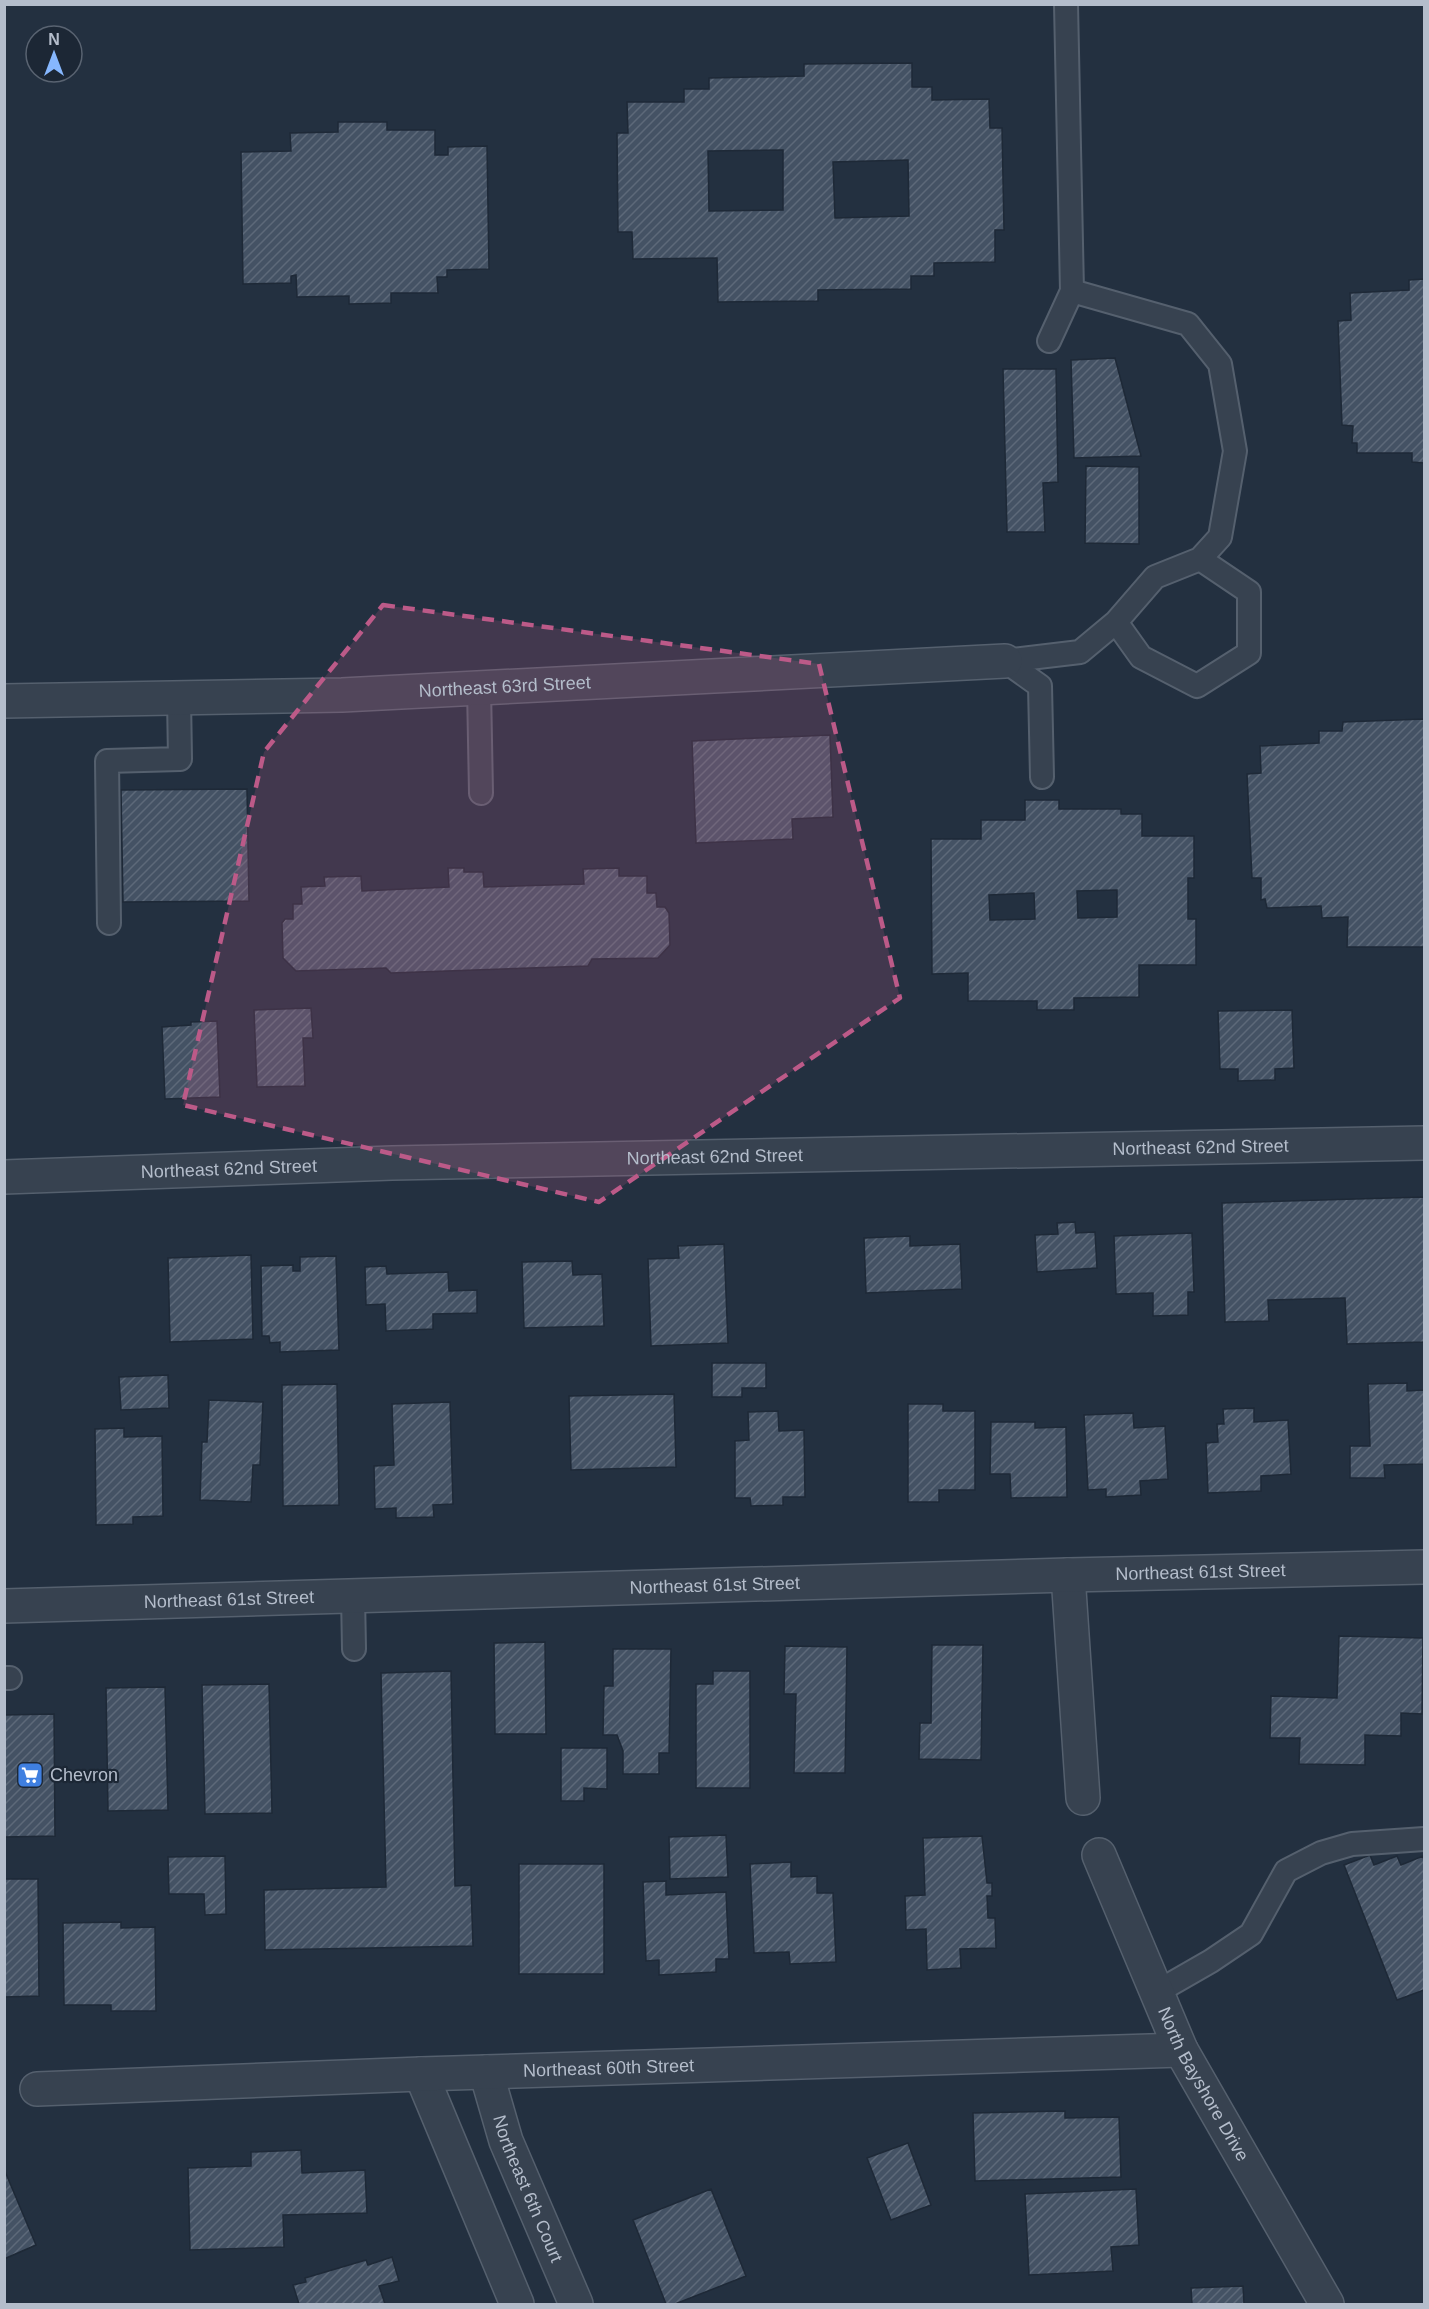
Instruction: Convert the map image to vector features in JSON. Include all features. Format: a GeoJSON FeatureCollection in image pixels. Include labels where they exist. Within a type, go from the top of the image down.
{"type":"FeatureCollection","features":[{"type":"Feature","properties":{"kind":"street","name":"Northeast 63rd Street"},"geometry":{"type":"LineString","coordinates":[[4,701],[342,695],[1005,662]]}},
{"type":"Feature","properties":{"kind":"street","name":"Northeast 62nd Street"},"geometry":{"type":"LineString","coordinates":[[4,1177],[392,1163],[1425,1143]]}},
{"type":"Feature","properties":{"kind":"street","name":"Northeast 61st Street"},"geometry":{"type":"LineString","coordinates":[[4,1606],[1425,1567]]}},
{"type":"Feature","properties":{"kind":"street"},"geometry":{"type":"LineString","coordinates":[[1068,1575],[1083,1798]]}},
{"type":"Feature","properties":{"kind":"street","name":"North Bayshore Drive"},"geometry":{"type":"LineString","coordinates":[[1099,1855],[1181,2050],[1327,2304]]}},
{"type":"Feature","properties":{"kind":"street","name":"Northeast 60th Street"},"geometry":{"type":"LineString","coordinates":[[37,2089],[421,2074],[1181,2050]]}},
{"type":"Feature","properties":{"kind":"street","name":"Northeast 6th Court"},"geometry":{"type":"LineString","coordinates":[[486,2072],[506,2141],[576,2304]]}},
{"type":"Feature","properties":{"kind":"street"},"geometry":{"type":"LineString","coordinates":[[421,2074],[517,2304]]}},
{"type":"Feature","properties":{"kind":"lane"},"geometry":{"type":"LineString","coordinates":[[1049,340],[1072,291],[1066,4]]}},
{"type":"Feature","properties":{"kind":"lane"},"geometry":{"type":"LineString","coordinates":[[1005,662],[1080,652],[1116,622],[1155,577],[1200,560],[1220,537],[1235,451],[1220,364],[1188,324],[1072,291]]}},
{"type":"Feature","properties":{"kind":"lane"},"geometry":{"type":"LineString","coordinates":[[1116,622],[1141,657],[1197,686],[1250,652],[1250,592],[1200,560]]}},
{"type":"Feature","properties":{"kind":"lane"},"geometry":{"type":"LineString","coordinates":[[1005,662],[1040,686],[1042,777]]}},
{"type":"Feature","properties":{"kind":"lane"},"geometry":{"type":"LineString","coordinates":[[478,688],[481,793]]}},
{"type":"Feature","properties":{"kind":"lane"},"geometry":{"type":"LineString","coordinates":[[110,924],[107,761],[180,759],[179,698]]}},
{"type":"Feature","properties":{"kind":"lane"},"geometry":{"type":"LineString","coordinates":[[353,1596],[354,1649]]}},
{"type":"Feature","properties":{"kind":"lane"},"geometry":{"type":"LineString","coordinates":[[1156,1992],[1211,1961],[1251,1934],[1286,1871],[1321,1853],[1352,1844],[1425,1839]]}},
{"type":"Feature","properties":{"kind":"highlighted area"},"geometry":{"type":"Polygon","coordinates":[[[383,605],[819,664],[900,998],[599,1202],[183,1105],[264,752],[383,605]]]}},
{"type":"Feature","properties":{"kind":"building"},"geometry":{"type":"Polygon","coordinates":[[[912,63],[912,87],[932,87],[932,100],[989,99],[990,128],[1002,128],[1004,230],[995,230],[995,262],[934,263],[934,276],[911,276],[911,289],[818,290],[818,301],[718,302],[717,258],[633,259],[632,232],[618,232],[617,133],[628,133],[627,102],[684,102],[684,89],[709,89],[709,78],[804,76],[804,64],[912,63]],[[783,150],[708,151],[709,211],[783,210],[783,150]],[[908,160],[833,162],[835,218],[909,216],[908,160]]]}},
{"type":"Feature","properties":{"kind":"building"},"geometry":{"type":"Polygon","coordinates":[[[338,122],[387,122],[387,130],[435,130],[435,155],[448,155],[448,147],[487,146],[489,269],[447,270],[447,277],[437,277],[438,293],[391,293],[391,303],[349,304],[349,296],[297,297],[296,275],[291,276],[291,283],[243,284],[241,152],[291,151],[290,133],[338,132],[338,122]]]}},
{"type":"Feature","properties":{"kind":"building"},"geometry":{"type":"Polygon","coordinates":[[[1424,279],[1424,463],[1412,462],[1412,453],[1357,453],[1357,443],[1352,443],[1353,426],[1342,425],[1338,321],[1351,320],[1350,293],[1409,290],[1409,280],[1424,279]]]}},
{"type":"Feature","properties":{"kind":"building"},"geometry":{"type":"Polygon","coordinates":[[[1115,358],[1141,456],[1074,458],[1071,360],[1115,358]]]}},
{"type":"Feature","properties":{"kind":"building"},"geometry":{"type":"Polygon","coordinates":[[[1003,369],[1056,369],[1058,482],[1043,483],[1045,532],[1007,532],[1003,369]]]}},
{"type":"Feature","properties":{"kind":"building"},"geometry":{"type":"Polygon","coordinates":[[[1086,466],[1139,467],[1139,544],[1085,543],[1086,466]]]}},
{"type":"Feature","properties":{"kind":"building"},"geometry":{"type":"Polygon","coordinates":[[[1424,719],[1424,947],[1347,947],[1348,917],[1322,918],[1321,906],[1267,908],[1265,899],[1261,900],[1261,878],[1252,878],[1247,774],[1261,773],[1260,746],[1319,743],[1319,731],[1342,731],[1343,722],[1424,719]]]}},
{"type":"Feature","properties":{"kind":"building"},"geometry":{"type":"Polygon","coordinates":[[[830,735],[833,817],[792,819],[793,839],[696,843],[692,741],[830,735]]]}},
{"type":"Feature","properties":{"kind":"building"},"geometry":{"type":"Polygon","coordinates":[[[247,789],[249,901],[123,902],[121,790],[247,789]]]}},
{"type":"Feature","properties":{"kind":"building"},"geometry":{"type":"Polygon","coordinates":[[[1025,800],[1059,800],[1059,809],[1121,809],[1121,814],[1142,814],[1142,836],[1194,836],[1194,878],[1188,878],[1188,919],[1196,919],[1196,965],[1139,965],[1139,997],[1074,998],[1074,1010],[1037,1010],[1037,1001],[968,1001],[968,973],[932,974],[931,839],[981,839],[981,820],[1025,820],[1025,800]],[[1117,890],[1077,891],[1078,918],[1117,917],[1117,890]],[[1034,893],[989,895],[990,920],[1035,919],[1034,893]]]}},
{"type":"Feature","properties":{"kind":"building"},"geometry":{"type":"Polygon","coordinates":[[[448,868],[464,868],[464,872],[483,872],[484,887],[584,884],[583,869],[619,868],[619,876],[647,876],[647,893],[656,893],[657,907],[665,907],[669,913],[670,945],[658,958],[592,959],[588,966],[391,973],[386,968],[296,971],[283,958],[282,923],[285,919],[293,919],[293,904],[302,904],[301,887],[325,886],[324,877],[361,876],[362,891],[449,887],[448,868]]]}},
{"type":"Feature","properties":{"kind":"building"},"geometry":{"type":"Polygon","coordinates":[[[311,1008],[313,1038],[303,1038],[305,1086],[257,1087],[254,1010],[311,1008]]]}},
{"type":"Feature","properties":{"kind":"building"},"geometry":{"type":"Polygon","coordinates":[[[1292,1010],[1294,1068],[1275,1069],[1275,1080],[1238,1081],[1238,1069],[1220,1069],[1218,1011],[1292,1010]]]}},
{"type":"Feature","properties":{"kind":"building"},"geometry":{"type":"Polygon","coordinates":[[[217,1021],[220,1097],[165,1099],[162,1027],[191,1025],[191,1022],[217,1021]]]}},
{"type":"Feature","properties":{"kind":"building"},"geometry":{"type":"Polygon","coordinates":[[[1424,1197],[1424,1342],[1347,1344],[1345,1298],[1268,1300],[1269,1321],[1225,1322],[1222,1203],[1424,1197]]]}},
{"type":"Feature","properties":{"kind":"building"},"geometry":{"type":"Polygon","coordinates":[[[1075,1222],[1076,1233],[1095,1232],[1097,1268],[1037,1272],[1035,1235],[1058,1234],[1057,1223],[1075,1222]]]}},
{"type":"Feature","properties":{"kind":"building"},"geometry":{"type":"Polygon","coordinates":[[[1192,1233],[1194,1292],[1188,1292],[1188,1315],[1153,1316],[1153,1293],[1116,1294],[1114,1236],[1192,1233]]]}},
{"type":"Feature","properties":{"kind":"building"},"geometry":{"type":"Polygon","coordinates":[[[910,1236],[910,1246],[960,1244],[962,1289],[866,1293],[864,1238],[910,1236]]]}},
{"type":"Feature","properties":{"kind":"building"},"geometry":{"type":"Polygon","coordinates":[[[724,1244],[728,1343],[651,1346],[648,1259],[679,1258],[678,1246],[724,1244]]]}},
{"type":"Feature","properties":{"kind":"building"},"geometry":{"type":"Polygon","coordinates":[[[251,1255],[253,1339],[170,1342],[168,1258],[251,1255]]]}},
{"type":"Feature","properties":{"kind":"building"},"geometry":{"type":"Polygon","coordinates":[[[336,1256],[339,1350],[280,1352],[280,1342],[270,1343],[269,1336],[262,1336],[261,1266],[293,1265],[293,1271],[300,1271],[300,1257],[336,1256]]]}},
{"type":"Feature","properties":{"kind":"building"},"geometry":{"type":"Polygon","coordinates":[[[572,1261],[573,1275],[602,1274],[604,1326],[524,1328],[522,1262],[572,1261]]]}},
{"type":"Feature","properties":{"kind":"building"},"geometry":{"type":"Polygon","coordinates":[[[386,1266],[387,1274],[448,1272],[449,1291],[477,1290],[477,1313],[433,1314],[433,1329],[386,1331],[385,1304],[366,1305],[365,1267],[386,1266]]]}},
{"type":"Feature","properties":{"kind":"building"},"geometry":{"type":"Polygon","coordinates":[[[712,1363],[766,1363],[766,1388],[742,1388],[742,1397],[712,1397],[712,1363]]]}},
{"type":"Feature","properties":{"kind":"building"},"geometry":{"type":"Polygon","coordinates":[[[168,1375],[169,1408],[121,1410],[119,1377],[168,1375]]]}},
{"type":"Feature","properties":{"kind":"building"},"geometry":{"type":"Polygon","coordinates":[[[1407,1383],[1407,1391],[1424,1390],[1424,1464],[1384,1465],[1385,1478],[1350,1478],[1350,1446],[1370,1446],[1368,1384],[1407,1383]]]}},
{"type":"Feature","properties":{"kind":"building"},"geometry":{"type":"Polygon","coordinates":[[[337,1384],[339,1505],[283,1506],[282,1385],[337,1384]]]}},
{"type":"Feature","properties":{"kind":"building"},"geometry":{"type":"Polygon","coordinates":[[[674,1394],[676,1467],[571,1470],[569,1396],[674,1394]]]}},
{"type":"Feature","properties":{"kind":"building"},"geometry":{"type":"Polygon","coordinates":[[[209,1400],[263,1402],[260,1465],[253,1465],[251,1502],[200,1500],[202,1442],[207,1442],[209,1400]]]}},
{"type":"Feature","properties":{"kind":"building"},"geometry":{"type":"Polygon","coordinates":[[[450,1402],[453,1504],[433,1505],[434,1517],[396,1518],[396,1508],[375,1509],[374,1466],[394,1465],[392,1404],[450,1402]]]}},
{"type":"Feature","properties":{"kind":"building"},"geometry":{"type":"Polygon","coordinates":[[[908,1404],[943,1404],[943,1411],[975,1411],[975,1490],[939,1490],[939,1502],[908,1502],[908,1404]]]}},
{"type":"Feature","properties":{"kind":"building"},"geometry":{"type":"Polygon","coordinates":[[[1254,1408],[1254,1422],[1288,1420],[1291,1474],[1261,1476],[1261,1491],[1208,1493],[1206,1443],[1218,1442],[1217,1424],[1224,1424],[1223,1409],[1254,1408]]]}},
{"type":"Feature","properties":{"kind":"building"},"geometry":{"type":"Polygon","coordinates":[[[778,1411],[779,1431],[804,1430],[805,1497],[783,1497],[783,1505],[751,1506],[750,1498],[735,1498],[735,1441],[749,1440],[748,1412],[778,1411]]]}},
{"type":"Feature","properties":{"kind":"building"},"geometry":{"type":"Polygon","coordinates":[[[1133,1413],[1134,1428],[1165,1426],[1168,1479],[1140,1481],[1141,1495],[1106,1497],[1106,1489],[1088,1490],[1084,1415],[1133,1413]]]}},
{"type":"Feature","properties":{"kind":"building"},"geometry":{"type":"Polygon","coordinates":[[[991,1422],[1035,1422],[1035,1428],[1066,1427],[1067,1497],[1011,1498],[1010,1474],[990,1474],[991,1422]]]}},
{"type":"Feature","properties":{"kind":"building"},"geometry":{"type":"Polygon","coordinates":[[[124,1428],[124,1437],[162,1436],[163,1516],[133,1517],[133,1524],[96,1525],[95,1429],[124,1428]]]}},
{"type":"Feature","properties":{"kind":"building"},"geometry":{"type":"Polygon","coordinates":[[[1339,1636],[1423,1638],[1422,1714],[1401,1713],[1401,1736],[1365,1735],[1365,1765],[1299,1764],[1300,1738],[1270,1738],[1271,1696],[1337,1698],[1339,1636]]]}},
{"type":"Feature","properties":{"kind":"building"},"geometry":{"type":"Polygon","coordinates":[[[545,1642],[546,1734],[495,1734],[494,1643],[545,1642]]]}},
{"type":"Feature","properties":{"kind":"building"},"geometry":{"type":"Polygon","coordinates":[[[932,1645],[983,1645],[981,1760],[919,1759],[920,1723],[931,1723],[932,1645]]]}},
{"type":"Feature","properties":{"kind":"building"},"geometry":{"type":"Polygon","coordinates":[[[785,1646],[847,1647],[845,1773],[794,1773],[796,1694],[784,1694],[785,1646]]]}},
{"type":"Feature","properties":{"kind":"building"},"geometry":{"type":"Polygon","coordinates":[[[613,1649],[671,1649],[669,1753],[659,1753],[659,1774],[623,1774],[623,1751],[617,1735],[603,1735],[604,1686],[613,1686],[613,1649]]]}},
{"type":"Feature","properties":{"kind":"building"},"geometry":{"type":"Polygon","coordinates":[[[451,1671],[455,1886],[471,1885],[473,1946],[265,1950],[264,1890],[386,1887],[381,1673],[451,1671]]]}},
{"type":"Feature","properties":{"kind":"building"},"geometry":{"type":"Polygon","coordinates":[[[713,1671],[750,1671],[750,1788],[696,1788],[696,1684],[713,1684],[713,1671]]]}},
{"type":"Feature","properties":{"kind":"building"},"geometry":{"type":"Polygon","coordinates":[[[269,1684],[272,1813],[205,1814],[202,1685],[269,1684]]]}},
{"type":"Feature","properties":{"kind":"building"},"geometry":{"type":"Polygon","coordinates":[[[165,1687],[168,1810],[108,1811],[106,1688],[165,1687]]]}},
{"type":"Feature","properties":{"kind":"building","name":"Chevron"},"geometry":{"type":"Polygon","coordinates":[[[54,1714],[55,1836],[4,1837],[4,1715],[54,1714]]]}},
{"type":"Feature","properties":{"kind":"building"},"geometry":{"type":"Polygon","coordinates":[[[561,1748],[607,1748],[607,1789],[584,1788],[584,1801],[561,1801],[561,1748]]]}},
{"type":"Feature","properties":{"kind":"building"},"geometry":{"type":"Polygon","coordinates":[[[726,1835],[728,1877],[670,1879],[669,1837],[726,1835]]]}},
{"type":"Feature","properties":{"kind":"building"},"geometry":{"type":"Polygon","coordinates":[[[982,1836],[987,1883],[992,1883],[992,1896],[987,1896],[988,1918],[995,1918],[996,1948],[960,1949],[961,1968],[927,1970],[926,1929],[906,1930],[905,1896],[925,1895],[923,1838],[982,1836]]]}},
{"type":"Feature","properties":{"kind":"building"},"geometry":{"type":"Polygon","coordinates":[[[1370,1855],[1374,1865],[1397,1856],[1401,1865],[1423,1856],[1424,1861],[1424,1990],[1397,2000],[1344,1865],[1370,1855]]]}},
{"type":"Feature","properties":{"kind":"building"},"geometry":{"type":"Polygon","coordinates":[[[225,1856],[226,1914],[205,1915],[204,1894],[169,1894],[168,1857],[225,1856]]]}},
{"type":"Feature","properties":{"kind":"building"},"geometry":{"type":"Polygon","coordinates":[[[791,1862],[791,1877],[817,1876],[817,1893],[833,1893],[836,1962],[790,1964],[789,1952],[754,1953],[750,1864],[791,1862]]]}},
{"type":"Feature","properties":{"kind":"building"},"geometry":{"type":"Polygon","coordinates":[[[519,1864],[604,1864],[604,1974],[519,1974],[519,1864]]]}},
{"type":"Feature","properties":{"kind":"building"},"geometry":{"type":"Polygon","coordinates":[[[4,1879],[38,1879],[39,1996],[4,1997],[4,1879]]]}},
{"type":"Feature","properties":{"kind":"building"},"geometry":{"type":"Polygon","coordinates":[[[666,1881],[666,1895],[726,1892],[729,1959],[716,1959],[716,1972],[659,1975],[659,1960],[646,1961],[643,1882],[666,1881]]]}},
{"type":"Feature","properties":{"kind":"building"},"geometry":{"type":"Polygon","coordinates":[[[121,1922],[121,1928],[155,1927],[156,2011],[111,2011],[111,2005],[64,2005],[63,1923],[121,1922]]]}},
{"type":"Feature","properties":{"kind":"building"},"geometry":{"type":"Polygon","coordinates":[[[1065,2111],[1065,2118],[1119,2117],[1121,2177],[975,2181],[973,2113],[1065,2111]]]}},
{"type":"Feature","properties":{"kind":"building"},"geometry":{"type":"Polygon","coordinates":[[[908,2143],[931,2205],[891,2220],[867,2158],[908,2143]]]}},
{"type":"Feature","properties":{"kind":"building"},"geometry":{"type":"Polygon","coordinates":[[[301,2150],[302,2173],[365,2170],[367,2213],[283,2215],[284,2247],[190,2250],[188,2168],[251,2166],[251,2152],[301,2150]]]}},
{"type":"Feature","properties":{"kind":"building"},"geometry":{"type":"Polygon","coordinates":[[[4,2169],[36,2245],[4,2259],[4,2169]]]}},
{"type":"Feature","properties":{"kind":"building"},"geometry":{"type":"Polygon","coordinates":[[[711,2189],[746,2276],[675,2304],[666,2304],[633,2220],[711,2189]]]}},
{"type":"Feature","properties":{"kind":"building"},"geometry":{"type":"Polygon","coordinates":[[[1136,2189],[1139,2245],[1111,2247],[1113,2271],[1029,2275],[1025,2194],[1136,2189]]]}},
{"type":"Feature","properties":{"kind":"building"},"geometry":{"type":"Polygon","coordinates":[[[392,2257],[399,2281],[379,2286],[385,2304],[299,2304],[293,2285],[306,2282],[305,2278],[366,2260],[368,2265],[392,2257]]]}},
{"type":"Feature","properties":{"kind":"building"},"geometry":{"type":"Polygon","coordinates":[[[1243,2286],[1244,2304],[1192,2304],[1191,2288],[1243,2286]]]}},
{"type":"Feature","properties":{"kind":"place","name":"Chevron"},"geometry":{"type":"Point","coordinates":[30,1775]}}]}
